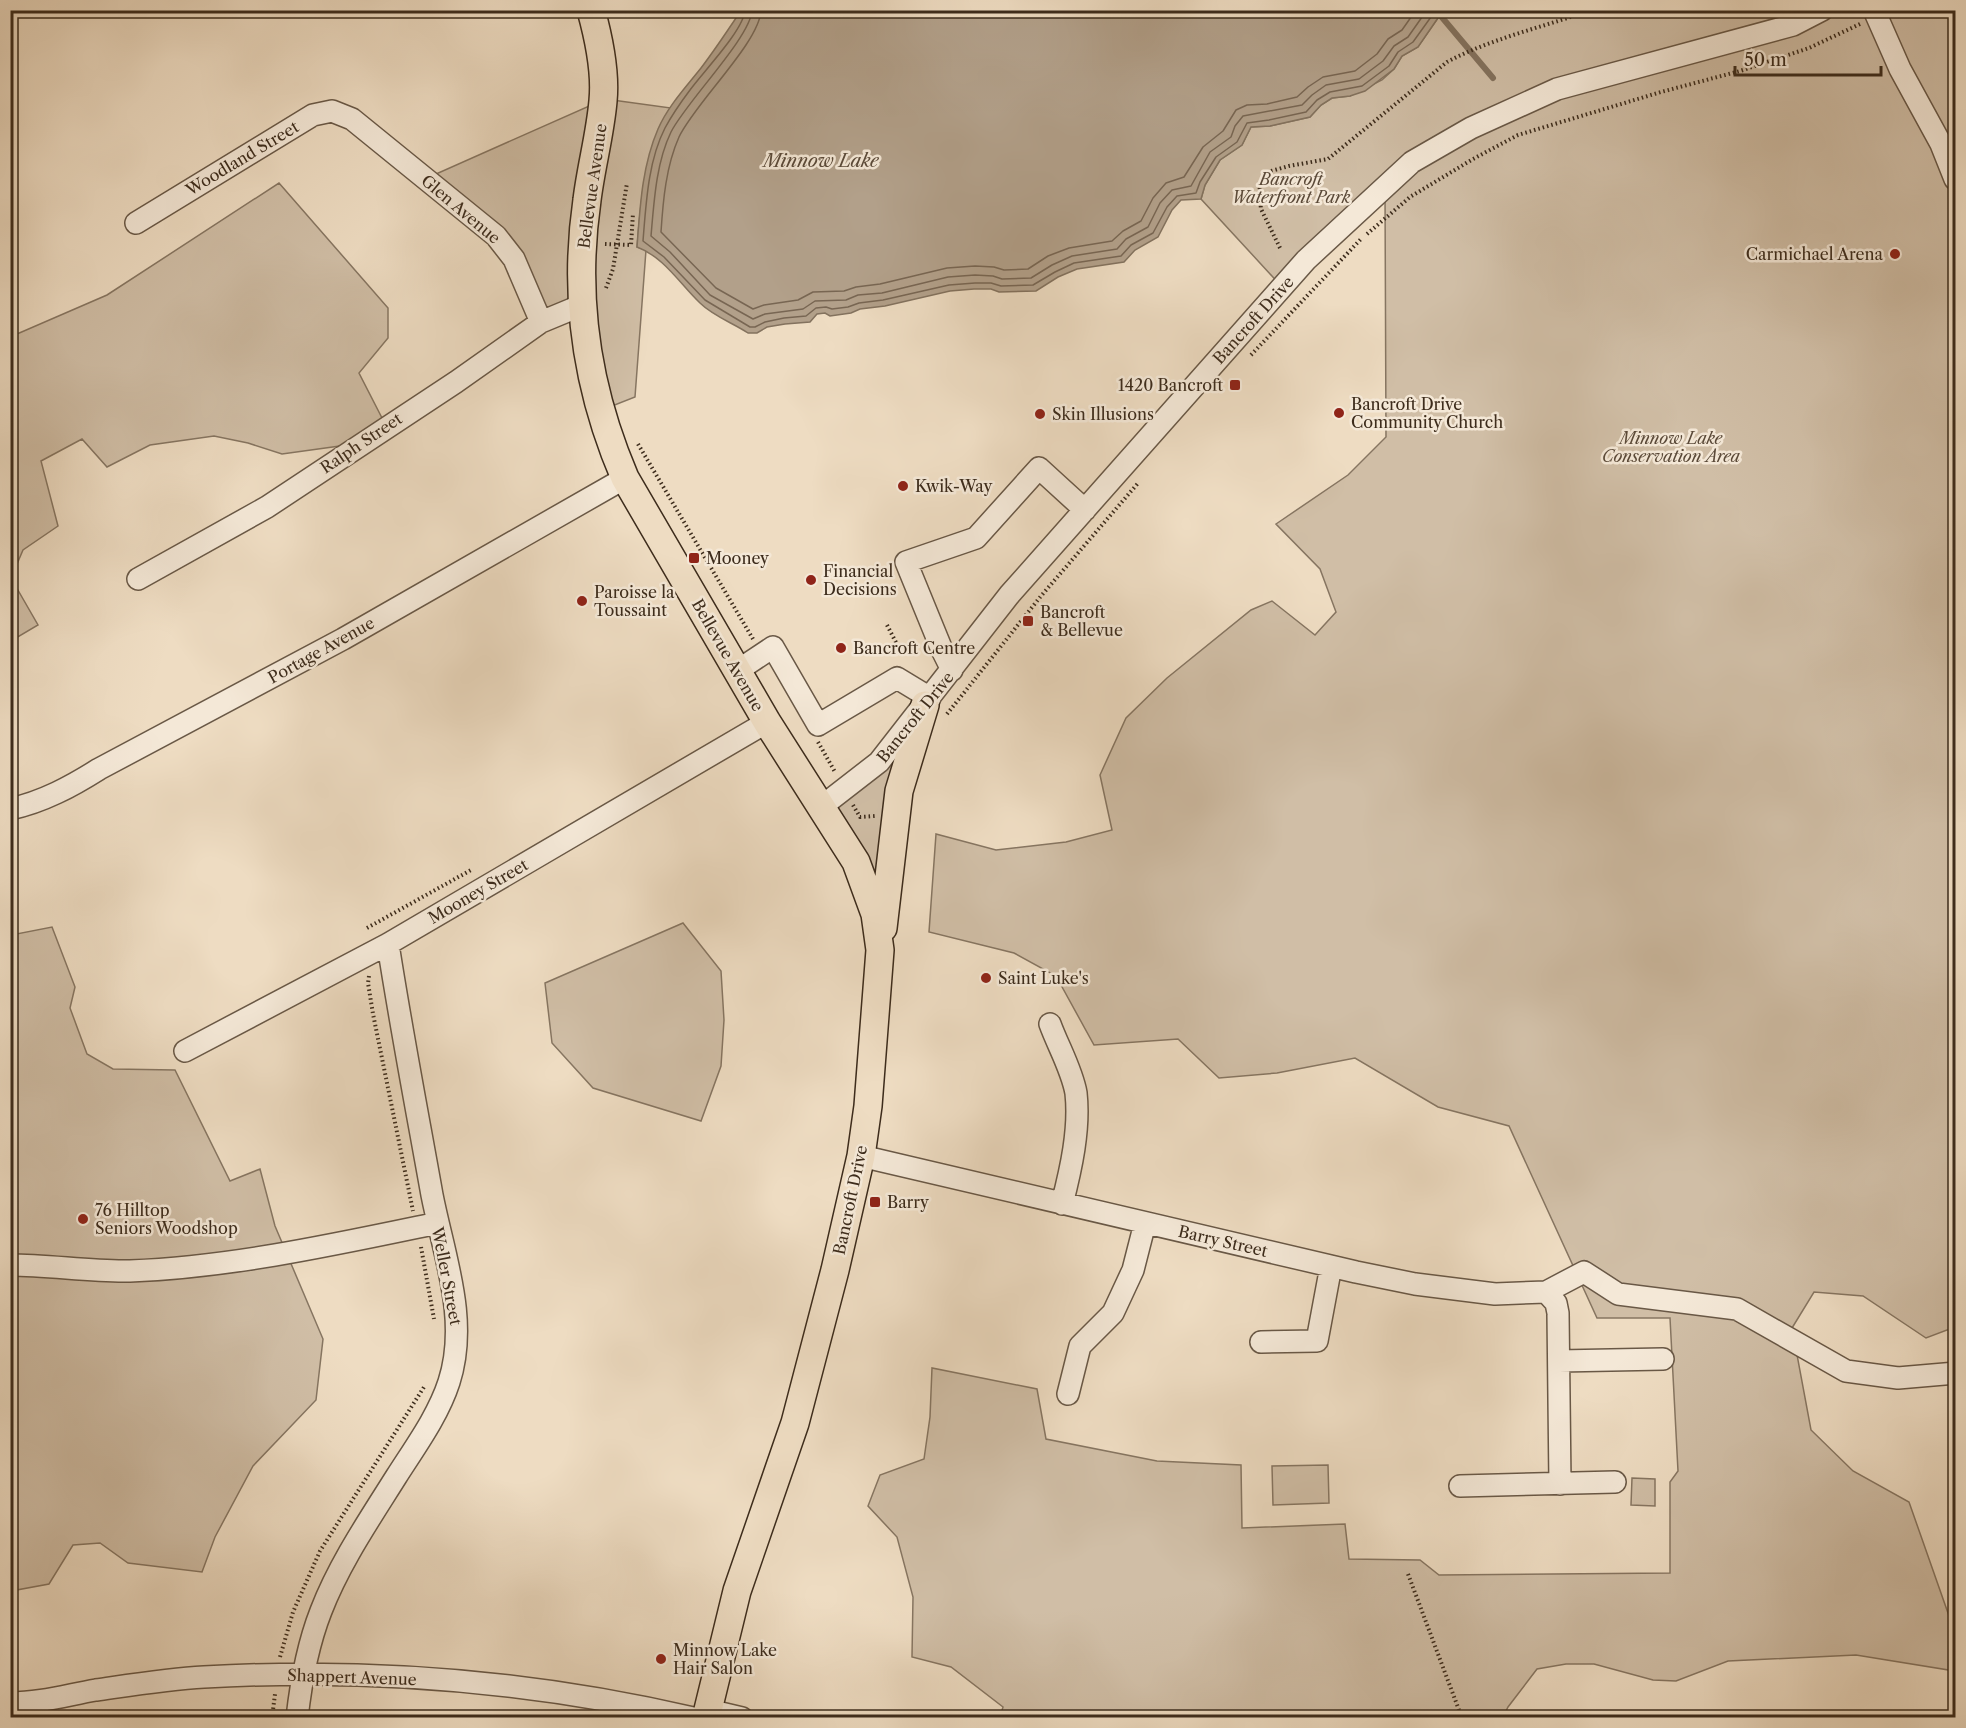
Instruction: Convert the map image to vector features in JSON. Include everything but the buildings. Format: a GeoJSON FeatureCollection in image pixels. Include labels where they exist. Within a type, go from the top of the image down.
{"type":"FeatureCollection","features":[{"type":"Feature","properties":{"kind":"main road","name":"Bellevue Avenue"},"geometry":{"type":"LineString","coordinates":[[591,10],[602,64],[604,99],[583,234],[582,305],[587,354],[596,395],[611,445],[625,478],[736,671],[821,807]]}},
{"type":"Feature","properties":{"kind":"main road"},"geometry":{"type":"LineString","coordinates":[[880,950],[898,816],[899,790],[933,707]]}},
{"type":"Feature","properties":{"kind":"main road","name":"Bancroft Drive"},"geometry":{"type":"LineString","coordinates":[[702,1715],[737,1591],[797,1413],[836,1270],[861,1156],[868,1106],[880,950],[875,914],[856,862],[821,807]]}},
{"type":"Feature","properties":{"kind":"street","name":"Bancroft Drive"},"geometry":{"type":"LineString","coordinates":[[821,807],[879,762],[933,707],[952,670],[1010,594],[1306,260],[1412,162],[1471,128],[1557,89],[1792,25],[1822,10]]}},
{"type":"Feature","properties":{"kind":"street"},"geometry":{"type":"LineString","coordinates":[[1876,13],[1900,69],[1941,144],[1955,179]]}},
{"type":"Feature","properties":{"kind":"street","name":"Woodland Street"},"geometry":{"type":"LineString","coordinates":[[136,223],[313,115],[332,111],[352,119]]}},
{"type":"Feature","properties":{"kind":"street","name":"Glen Avenue"},"geometry":{"type":"LineString","coordinates":[[352,119],[496,236],[514,259],[541,322]]}},
{"type":"Feature","properties":{"kind":"street","name":"Ralph Street"},"geometry":{"type":"LineString","coordinates":[[138,579],[267,507],[456,382],[541,322],[582,305]]}},
{"type":"Feature","properties":{"kind":"street"},"geometry":{"type":"LineString","coordinates":[[952,670],[906,562],[976,538],[1039,468],[1084,510]]}},
{"type":"Feature","properties":{"kind":"street","name":"Portage Avenue"},"geometry":{"type":"LineString","coordinates":[[10,809],[71,786],[343,639],[625,478]]}},
{"type":"Feature","properties":{"kind":"street"},"geometry":{"type":"LineString","coordinates":[[736,671],[773,647],[818,726],[897,678],[933,707]]}},
{"type":"Feature","properties":{"kind":"street","name":"Mooney Street"},"geometry":{"type":"LineString","coordinates":[[185,1051],[388,944],[767,722]]}},
{"type":"Feature","properties":{"kind":"street","name":"Weller Street"},"geometry":{"type":"LineString","coordinates":[[297,1718],[312,1635],[321,1610],[338,1574],[427,1428],[449,1383],[457,1351],[458,1333],[454,1300],[388,944]]}},
{"type":"Feature","properties":{"kind":"street"},"geometry":{"type":"LineString","coordinates":[[1050,1024],[1076,1093],[1071,1172],[1062,1203]]}},
{"type":"Feature","properties":{"kind":"street","name":"Barry Street"},"geometry":{"type":"LineString","coordinates":[[861,1156],[1331,1266],[1452,1289],[1495,1294],[1546,1292],[1584,1272],[1618,1294],[1737,1309],[1846,1371],[1898,1378],[1956,1373]]}},
{"type":"Feature","properties":{"kind":"street"},"geometry":{"type":"LineString","coordinates":[[10,1265],[46,1265],[128,1271],[196,1266],[266,1256],[438,1223]]}},
{"type":"Feature","properties":{"kind":"street"},"geometry":{"type":"LineString","coordinates":[[1068,1394],[1080,1346],[1113,1313],[1132,1270],[1145,1223]]}},
{"type":"Feature","properties":{"kind":"street"},"geometry":{"type":"LineString","coordinates":[[1261,1342],[1317,1341],[1331,1266]]}},
{"type":"Feature","properties":{"kind":"street"},"geometry":{"type":"LineString","coordinates":[[1546,1292],[1556,1303],[1558,1313],[1560,1484]]}},
{"type":"Feature","properties":{"kind":"street"},"geometry":{"type":"LineString","coordinates":[[1559,1361],[1663,1359]]}},
{"type":"Feature","properties":{"kind":"street"},"geometry":{"type":"LineString","coordinates":[[1460,1486],[1615,1482]]}},
{"type":"Feature","properties":{"kind":"street","name":"Shappert Avenue"},"geometry":{"type":"LineString","coordinates":[[10,1703],[57,1699],[95,1690],[201,1677],[305,1673],[405,1677],[500,1686],[702,1715],[742,1718]]}},
{"type":"Feature","properties":{"kind":"path"},"geometry":{"type":"LineString","coordinates":[[1280,248],[1261,209],[1259,191],[1262,181],[1271,171],[1328,159],[1447,62],[1484,46],[1591,10]]}},
{"type":"Feature","properties":{"kind":"path"},"geometry":{"type":"LineString","coordinates":[[1246,360],[1362,238],[1410,196],[1473,159],[1518,135],[1740,71],[1809,48],[1876,13]]}},
{"type":"Feature","properties":{"kind":"path"},"geometry":{"type":"LineString","coordinates":[[603,283],[603,294],[612,269],[627,183]]}},
{"type":"Feature","properties":{"kind":"path"},"geometry":{"type":"LineString","coordinates":[[604,244],[631,245],[633,213]]}},
{"type":"Feature","properties":{"kind":"path"},"geometry":{"type":"LineString","coordinates":[[603,253],[604,238]]}},
{"type":"Feature","properties":{"kind":"path"},"geometry":{"type":"LineString","coordinates":[[634,434],[762,654]]}},
{"type":"Feature","properties":{"kind":"path"},"geometry":{"type":"LineString","coordinates":[[933,707],[1041,596],[1142,479]]}},
{"type":"Feature","properties":{"kind":"path"},"geometry":{"type":"LineString","coordinates":[[887,625],[903,656]]}},
{"type":"Feature","properties":{"kind":"path"},"geometry":{"type":"LineString","coordinates":[[816,739],[860,817],[898,816]]}},
{"type":"Feature","properties":{"kind":"path"},"geometry":{"type":"LineString","coordinates":[[369,975],[368,983],[373,1014],[435,1322]]}},
{"type":"Feature","properties":{"kind":"path"},"geometry":{"type":"LineString","coordinates":[[272,1718],[282,1647],[293,1612],[320,1551],[425,1385]]}},
{"type":"Feature","properties":{"kind":"path"},"geometry":{"type":"LineString","coordinates":[[1408,1574],[1462,1718]]}},
{"type":"Feature","properties":{"kind":"green space"},"geometry":{"type":"Polygon","coordinates":[[[1458,11],[1955,11],[1955,1327],[1926,1338],[1863,1296],[1814,1292],[1792,1328],[1811,1430],[1853,1471],[1909,1502],[1955,1633],[1955,1671],[1856,1655],[1728,1661],[1676,1681],[1653,1680],[1594,1664],[1566,1664],[1537,1669],[1503,1717],[1000,1717],[1003,1707],[951,1667],[912,1657],[913,1597],[897,1537],[868,1506],[880,1475],[924,1459],[930,1417],[932,1368],[1037,1389],[1046,1439],[1157,1461],[1241,1465],[1242,1528],[1345,1524],[1349,1559],[1420,1560],[1439,1575],[1670,1573],[1670,1482],[1678,1471],[1670,1318],[1597,1318],[1509,1126],[1438,1107],[1355,1058],[1277,1073],[1219,1078],[1178,1039],[1094,1045],[1056,976],[1014,953],[929,932],[936,834],[996,850],[1066,842],[1112,830],[1100,775],[1126,718],[1167,678],[1251,610],[1272,601],[1315,635],[1336,612],[1320,569],[1276,524],[1348,475],[1386,437],[1385,191],[1283,288],[1201,199],[1205,185],[1220,160],[1242,145],[1251,127],[1270,126],[1310,117],[1321,105],[1332,98],[1350,96],[1382,80],[1394,69],[1402,56],[1418,47],[1440,15],[1458,11]]]}},
{"type":"Feature","properties":{"kind":"green space"},"geometry":{"type":"Polygon","coordinates":[[[605,99],[671,108],[649,158],[642,193],[637,247],[646,250],[635,397],[602,410],[583,303],[542,320],[526,280],[427,178],[605,99]]]}},
{"type":"Feature","properties":{"kind":"green space"},"geometry":{"type":"Polygon","coordinates":[[[279,183],[388,308],[388,338],[359,373],[382,418],[347,445],[282,454],[248,443],[214,436],[150,445],[107,467],[82,439],[41,461],[58,526],[23,550],[11,578],[38,625],[11,641],[10,337],[107,295],[279,183]]]}},
{"type":"Feature","properties":{"kind":"green space"},"geometry":{"type":"Polygon","coordinates":[[[927,705],[882,949],[823,808],[927,705]]]}},
{"type":"Feature","properties":{"kind":"green space"},"geometry":{"type":"Polygon","coordinates":[[[683,923],[721,971],[724,1020],[721,1066],[701,1121],[593,1088],[552,1043],[545,983],[683,923]]]}},
{"type":"Feature","properties":{"kind":"green space"},"geometry":{"type":"Polygon","coordinates":[[[52,927],[75,987],[70,1008],[87,1054],[113,1069],[175,1070],[230,1181],[260,1169],[275,1226],[323,1339],[316,1400],[253,1466],[215,1537],[202,1572],[128,1563],[100,1543],[73,1545],[49,1584],[11,1591],[11,935],[52,927]]]}},
{"type":"Feature","properties":{"kind":"green space"},"geometry":{"type":"Polygon","coordinates":[[[1328,1465],[1329,1503],[1273,1505],[1272,1466],[1328,1465]]]}},
{"type":"Feature","properties":{"kind":"green space"},"geometry":{"type":"Polygon","coordinates":[[[1632,1478],[1655,1479],[1655,1506],[1631,1505],[1632,1478]]]}},
{"type":"Feature","properties":{"kind":"water","name":"Minnow Lake"},"geometry":{"type":"Polygon","coordinates":[[[739,10],[1458,11],[1440,15],[1418,47],[1402,56],[1394,69],[1365,91],[1332,98],[1321,105],[1310,117],[1270,126],[1251,127],[1242,145],[1220,160],[1205,185],[1201,199],[1181,200],[1172,210],[1158,237],[1135,250],[1124,262],[1077,269],[1058,277],[1036,291],[999,292],[991,289],[974,289],[950,291],[885,306],[860,309],[851,313],[830,316],[825,313],[817,314],[810,322],[767,327],[757,333],[748,333],[705,308],[664,264],[647,251],[637,247],[645,172],[658,129],[672,105],[711,55],[739,10]]]}},
{"type":"Feature","properties":{"kind":"waterway"},"geometry":{"type":"LineString","coordinates":[[1440,15],[1493,78]]}},
{"type":"Feature","properties":{"kind":"place","name":"Carmichael Arena"},"geometry":{"type":"Point","coordinates":[1895,254]}},
{"type":"Feature","properties":{"kind":"place","name":"1420 Bancroft"},"geometry":{"type":"Point","coordinates":[1235,385]}},
{"type":"Feature","properties":{"kind":"place","name":"Bancroft Drive Community Church"},"geometry":{"type":"Point","coordinates":[1339,413]}},
{"type":"Feature","properties":{"kind":"place","name":"Skin Illusions"},"geometry":{"type":"Point","coordinates":[1040,414]}},
{"type":"Feature","properties":{"kind":"place","name":"Kwik-Way"},"geometry":{"type":"Point","coordinates":[903,486]}},
{"type":"Feature","properties":{"kind":"place","name":"Mooney"},"geometry":{"type":"Point","coordinates":[694,558]}},
{"type":"Feature","properties":{"kind":"place","name":"Financial Decisions"},"geometry":{"type":"Point","coordinates":[811,580]}},
{"type":"Feature","properties":{"kind":"place","name":"Paroisse la Toussaint"},"geometry":{"type":"Point","coordinates":[582,601]}},
{"type":"Feature","properties":{"kind":"place","name":"Bancroft & Bellevue"},"geometry":{"type":"Point","coordinates":[1028,621]}},
{"type":"Feature","properties":{"kind":"place","name":"Bancroft Centre"},"geometry":{"type":"Point","coordinates":[841,648]}},
{"type":"Feature","properties":{"kind":"place","name":"Saint Luke's"},"geometry":{"type":"Point","coordinates":[986,978]}},
{"type":"Feature","properties":{"kind":"place","name":"Barry"},"geometry":{"type":"Point","coordinates":[875,1202]}},
{"type":"Feature","properties":{"kind":"place","name":"76 Hilltop Seniors Woodshop"},"geometry":{"type":"Point","coordinates":[83,1219]}},
{"type":"Feature","properties":{"kind":"place","name":"Minnow Lake Hair Salon"},"geometry":{"type":"Point","coordinates":[661,1659]}},
{"type":"Feature","properties":{"kind":"park label","name":"Bancroft Waterfront Park"},"geometry":{"type":"Point","coordinates":[1291,188]}},
{"type":"Feature","properties":{"kind":"park label","name":"Minnow Lake Conservation Area"},"geometry":{"type":"Point","coordinates":[1671,447]}}]}
